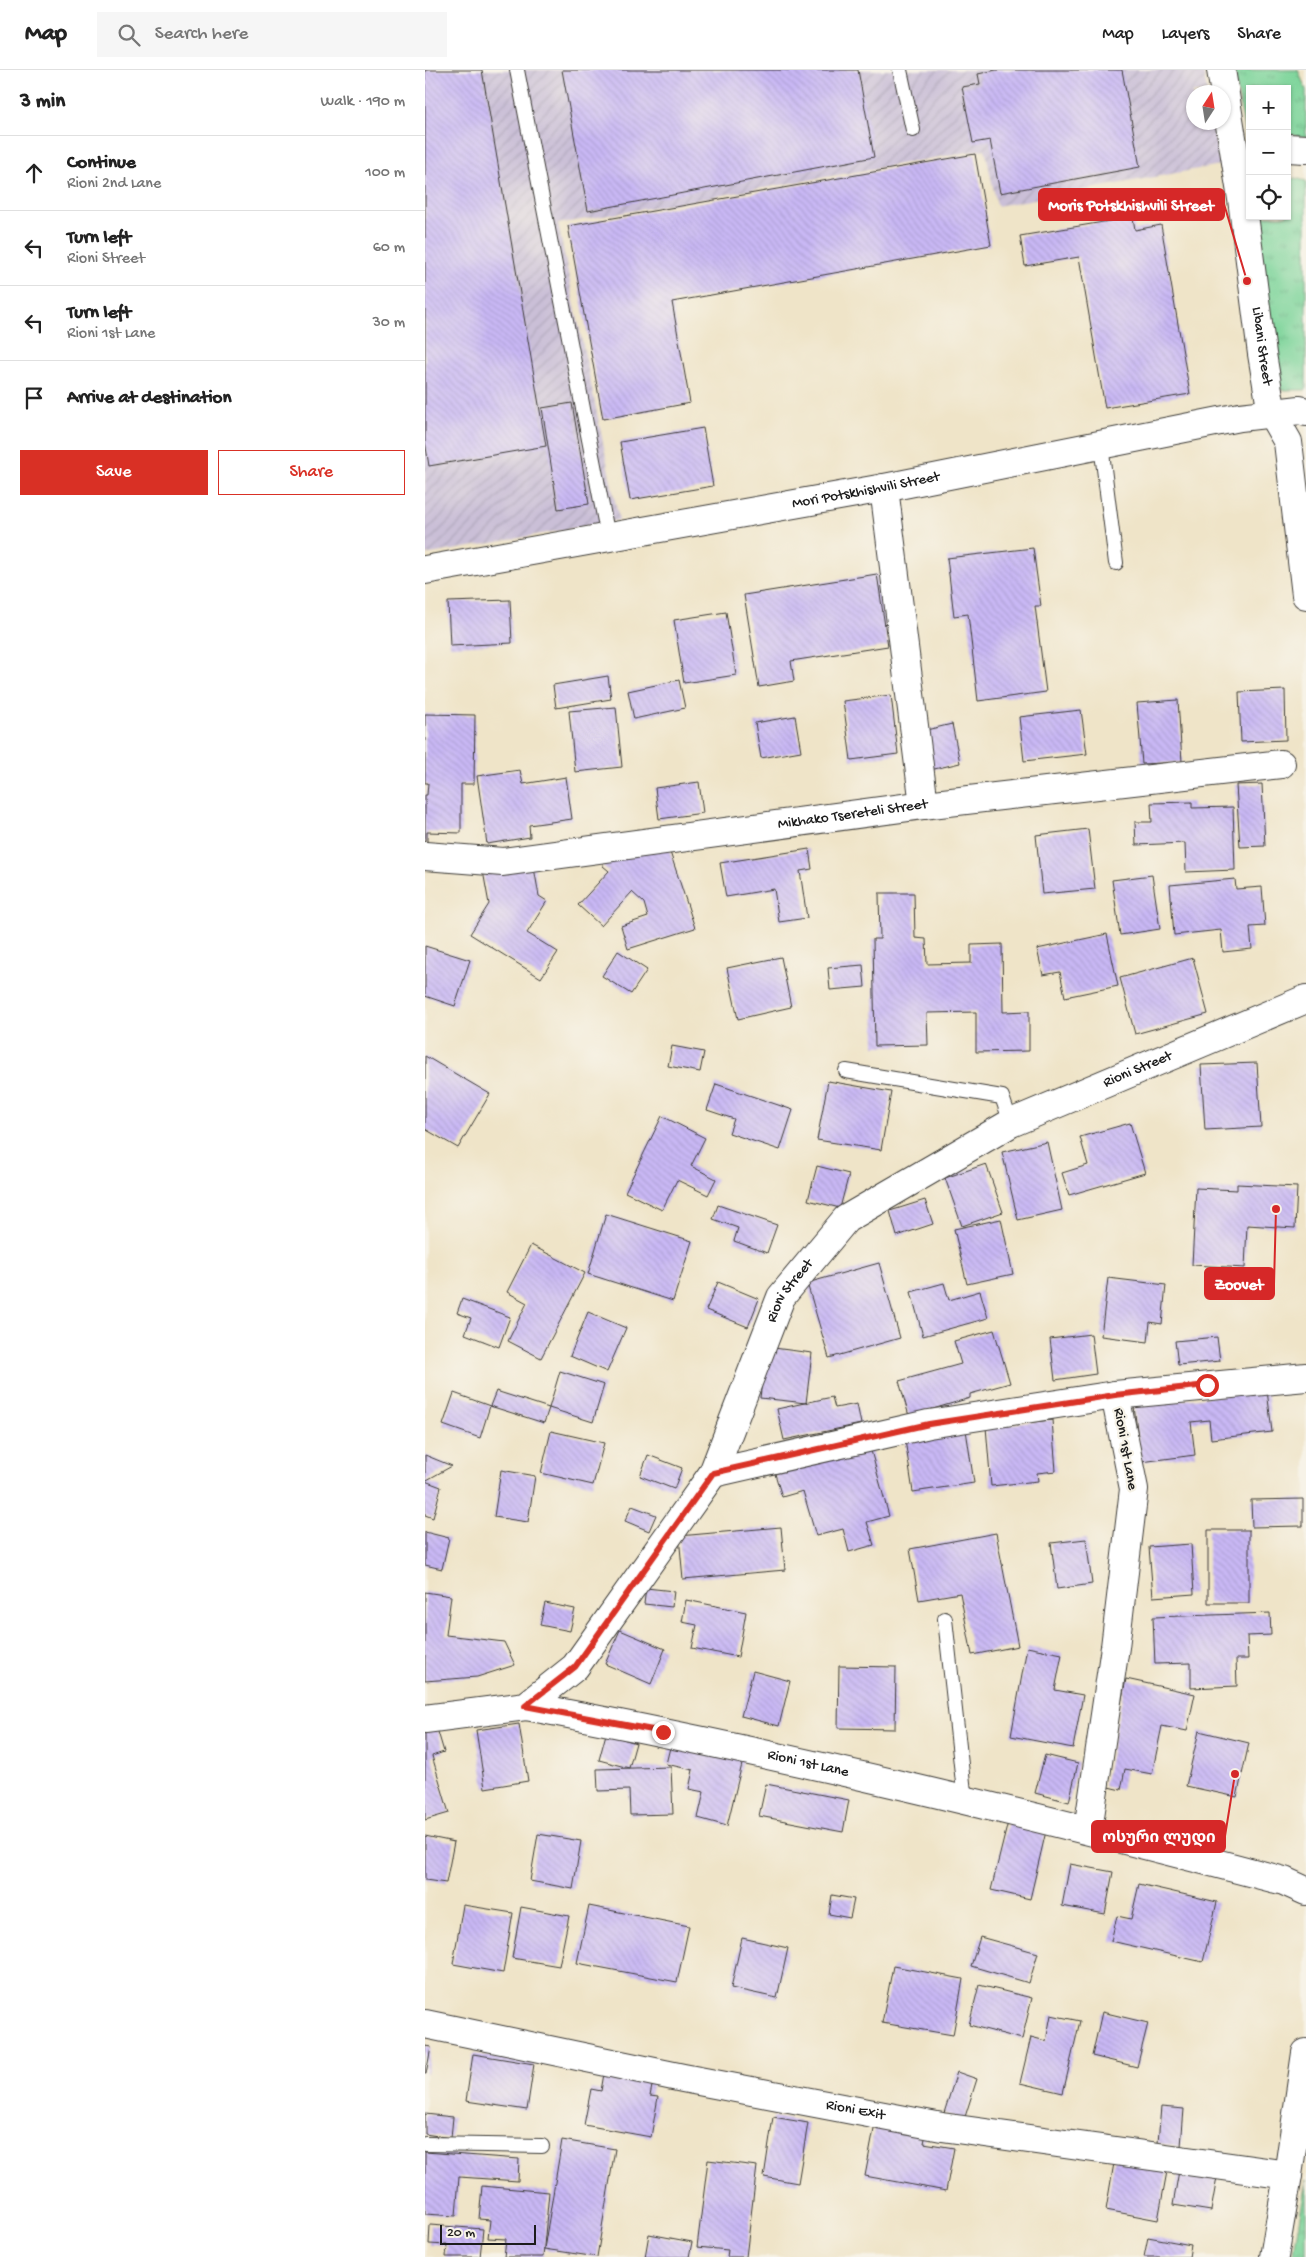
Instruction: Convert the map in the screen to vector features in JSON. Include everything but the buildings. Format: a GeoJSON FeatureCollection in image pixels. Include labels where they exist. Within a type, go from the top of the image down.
{"type":"FeatureCollection","features":[{"type":"Feature","properties":{"kind":"street","name":"Libani Street"},"geometry":{"type":"LineString","coordinates":[[1221,70],[1246,189]]}},
{"type":"Feature","properties":{"kind":"street"},"geometry":{"type":"LineString","coordinates":[[1291,148],[1306,149]]}},
{"type":"Feature","properties":{"kind":"street","name":"Libani Street"},"geometry":{"type":"LineString","coordinates":[[1249,220],[1262,354],[1272,414]]}},
{"type":"Feature","properties":{"kind":"street","name":"Mori Potskhishvili Street"},"geometry":{"type":"LineString","coordinates":[[425,570],[884,488],[1240,417],[1300,410],[1306,412]]}},
{"type":"Feature","properties":{"kind":"street"},"geometry":{"type":"LineString","coordinates":[[1272,414],[1288,442],[1306,595]]}},
{"type":"Feature","properties":{"kind":"street"},"geometry":{"type":"LineString","coordinates":[[884,488],[924,805]]}},
{"type":"Feature","properties":{"kind":"street","name":"Mikhako Tsereteli Street"},"geometry":{"type":"LineString","coordinates":[[425,856],[503,862],[924,805],[1281,764]]}},
{"type":"Feature","properties":{"kind":"street","name":"Rioni Street"},"geometry":{"type":"LineString","coordinates":[[525,1706],[575,1667],[713,1473],[781,1297],[846,1219],[1011,1123],[1306,999]]}},
{"type":"Feature","properties":{"kind":"street"},"geometry":{"type":"LineString","coordinates":[[713,1473],[929,1424],[1115,1395],[1306,1377]]}},
{"type":"Feature","properties":{"kind":"street","name":"Rioni 1st Lane"},"geometry":{"type":"LineString","coordinates":[[1088,1830],[1115,1647],[1134,1489],[1115,1395]]}},
{"type":"Feature","properties":{"kind":"street"},"geometry":{"type":"LineString","coordinates":[[425,1719],[525,1706]]}},
{"type":"Feature","properties":{"kind":"street","name":"Rioni 1st Lane"},"geometry":{"type":"LineString","coordinates":[[525,1706],[663,1732],[1088,1830],[1284,1881],[1306,1891]]}},
{"type":"Feature","properties":{"kind":"street","name":"Rioni Exit"},"geometry":{"type":"LineString","coordinates":[[425,2024],[683,2078],[942,2127],[1289,2175]]}},
{"type":"Feature","properties":{"kind":"street"},"geometry":{"type":"LineString","coordinates":[[1273,2257],[1289,2175],[1306,2053]]}},
{"type":"Feature","properties":{"kind":"lane"},"geometry":{"type":"LineString","coordinates":[[517,70],[608,537]]}},
{"type":"Feature","properties":{"kind":"lane"},"geometry":{"type":"LineString","coordinates":[[900,70],[913,130]]}},
{"type":"Feature","properties":{"kind":"lane"},"geometry":{"type":"LineString","coordinates":[[1101,445],[1116,563]]}},
{"type":"Feature","properties":{"kind":"lane"},"geometry":{"type":"LineString","coordinates":[[846,1071],[1002,1097],[1011,1123]]}},
{"type":"Feature","properties":{"kind":"lane"},"geometry":{"type":"LineString","coordinates":[[945,1619],[965,1802]]}},
{"type":"Feature","properties":{"kind":"lane"},"geometry":{"type":"LineString","coordinates":[[425,2144],[543,2146]]}},
{"type":"Feature","properties":{"kind":"shaded area"},"geometry":{"type":"Polygon","coordinates":[[[425,70],[1203,70],[1206,85],[1186,85],[1186,130],[1213,130],[1220,165],[997,206],[985,149],[558,224],[619,520],[425,555],[425,70]]]}},
{"type":"Feature","properties":{"kind":"green space"},"geometry":{"type":"Polygon","coordinates":[[[1234,70],[1298,70],[1306,90],[1306,137],[1291,135],[1291,85],[1246,85],[1246,139],[1234,70]]]}},
{"type":"Feature","properties":{"kind":"green space"},"geometry":{"type":"Polygon","coordinates":[[[1295,178],[1306,181],[1306,390],[1280,390],[1257,220],[1291,220],[1291,179],[1295,178]]]}},
{"type":"Feature","properties":{"kind":"green space"},"geometry":{"type":"Polygon","coordinates":[[[1306,2180],[1306,2257],[1293,2257],[1306,2180]]]}},
{"type":"Feature","properties":{"kind":"place","name":"Moris Potskhishvili Street"},"geometry":{"type":"Point","coordinates":[1247,281]}},
{"type":"Feature","properties":{"kind":"place","name":"Zoovet"},"geometry":{"type":"Point","coordinates":[1276,1209]}},
{"type":"Feature","properties":{"kind":"place","name":"ოსური ლუდი"},"geometry":{"type":"Point","coordinates":[1235,1774]}},
{"type":"Feature","properties":{"kind":"route"},"geometry":{"type":"LineString","coordinates":[[663,1732],[525,1706],[575,1667],[713,1473],[929,1424],[1115,1395],[1207,1385]]}}]}
